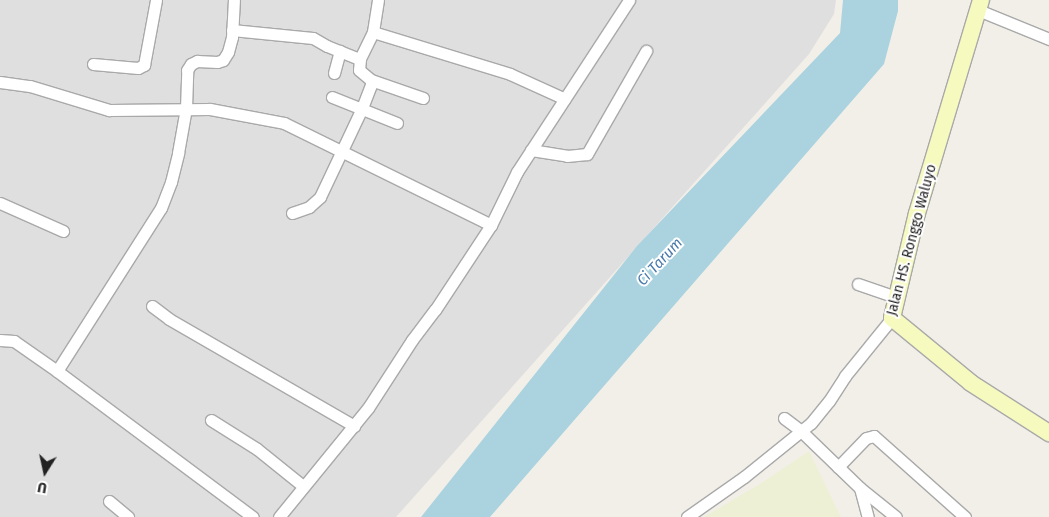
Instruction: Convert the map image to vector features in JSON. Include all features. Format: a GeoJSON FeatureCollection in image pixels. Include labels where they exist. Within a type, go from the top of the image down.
{"type":"FeatureCollection","features":[{"type":"Feature","properties":{"kind":"street"},"geometry":{"type":"LineString","coordinates":[[93,64],[138,68],[144,65],[156,0]]}},
{"type":"Feature","properties":{"kind":"street"},"geometry":{"type":"LineString","coordinates":[[57,371],[161,208],[171,182],[186,108],[187,70],[191,64],[197,61],[217,62],[222,60],[228,52],[234,0]]}},
{"type":"Feature","properties":{"kind":"street"},"geometry":{"type":"LineString","coordinates":[[378,0],[373,32],[360,59],[359,70],[371,80],[424,98]]}},
{"type":"Feature","properties":{"kind":"street"},"geometry":{"type":"LineString","coordinates":[[279,517],[354,426],[491,225],[517,172],[629,0]]}},
{"type":"Feature","properties":{"kind":"street"},"geometry":{"type":"LineString","coordinates":[[980,5],[1049,39]]}},
{"type":"Feature","properties":{"kind":"street","name":"Jalan HS. Ronggo Waluyo"},"geometry":{"type":"LineString","coordinates":[[687,517],[801,431],[829,401],[845,376],[892,318],[917,213],[980,5]]}},
{"type":"Feature","properties":{"kind":"street"},"geometry":{"type":"LineString","coordinates":[[232,30],[313,38],[360,59]]}},
{"type":"Feature","properties":{"kind":"street"},"geometry":{"type":"LineString","coordinates":[[373,32],[510,74],[565,99]]}},
{"type":"Feature","properties":{"kind":"street"},"geometry":{"type":"LineString","coordinates":[[334,74],[340,51]]}},
{"type":"Feature","properties":{"kind":"street"},"geometry":{"type":"LineString","coordinates":[[531,150],[567,156],[587,154],[646,51]]}},
{"type":"Feature","properties":{"kind":"street"},"geometry":{"type":"LineString","coordinates":[[292,213],[309,207],[320,196],[362,108],[371,86],[371,80]]}},
{"type":"Feature","properties":{"kind":"street"},"geometry":{"type":"LineString","coordinates":[[0,82],[30,86],[110,110],[186,108],[240,113],[276,121],[491,225]]}},
{"type":"Feature","properties":{"kind":"street"},"geometry":{"type":"LineString","coordinates":[[332,97],[397,123]]}},
{"type":"Feature","properties":{"kind":"street"},"geometry":{"type":"LineString","coordinates":[[0,203],[63,231]]}},
{"type":"Feature","properties":{"kind":"street"},"geometry":{"type":"LineString","coordinates":[[858,284],[896,297]]}},
{"type":"Feature","properties":{"kind":"street"},"geometry":{"type":"LineString","coordinates":[[152,306],[170,319],[354,426]]}},
{"type":"Feature","properties":{"kind":"street"},"geometry":{"type":"LineString","coordinates":[[892,318],[971,383],[1049,432]]}},
{"type":"Feature","properties":{"kind":"street"},"geometry":{"type":"LineString","coordinates":[[0,340],[14,341],[57,371],[253,517]]}},
{"type":"Feature","properties":{"kind":"street"},"geometry":{"type":"LineString","coordinates":[[784,418],[801,431],[860,488],[896,517]]}},
{"type":"Feature","properties":{"kind":"street"},"geometry":{"type":"LineString","coordinates":[[211,420],[257,449],[303,486]]}},
{"type":"Feature","properties":{"kind":"street"},"geometry":{"type":"LineString","coordinates":[[838,466],[866,438],[874,436],[965,517]]}},
{"type":"Feature","properties":{"kind":"street"},"geometry":{"type":"LineString","coordinates":[[860,488],[868,517]]}},
{"type":"Feature","properties":{"kind":"street"},"geometry":{"type":"LineString","coordinates":[[109,501],[128,517]]}},
{"type":"Feature","properties":{"kind":"shaded area"},"geometry":{"type":"Polygon","coordinates":[[[0,0],[836,0],[834,14],[809,54],[396,517],[0,517],[0,0]]]}},
{"type":"Feature","properties":{"kind":"green space"},"geometry":{"type":"Polygon","coordinates":[[[809,451],[841,517],[704,517],[763,482],[809,451]]]}},
{"type":"Feature","properties":{"kind":"water","name":"Ci Tarum"},"geometry":{"type":"Polygon","coordinates":[[[843,0],[898,0],[898,11],[884,64],[490,517],[421,517],[637,246],[840,33],[843,0]]]}}]}
